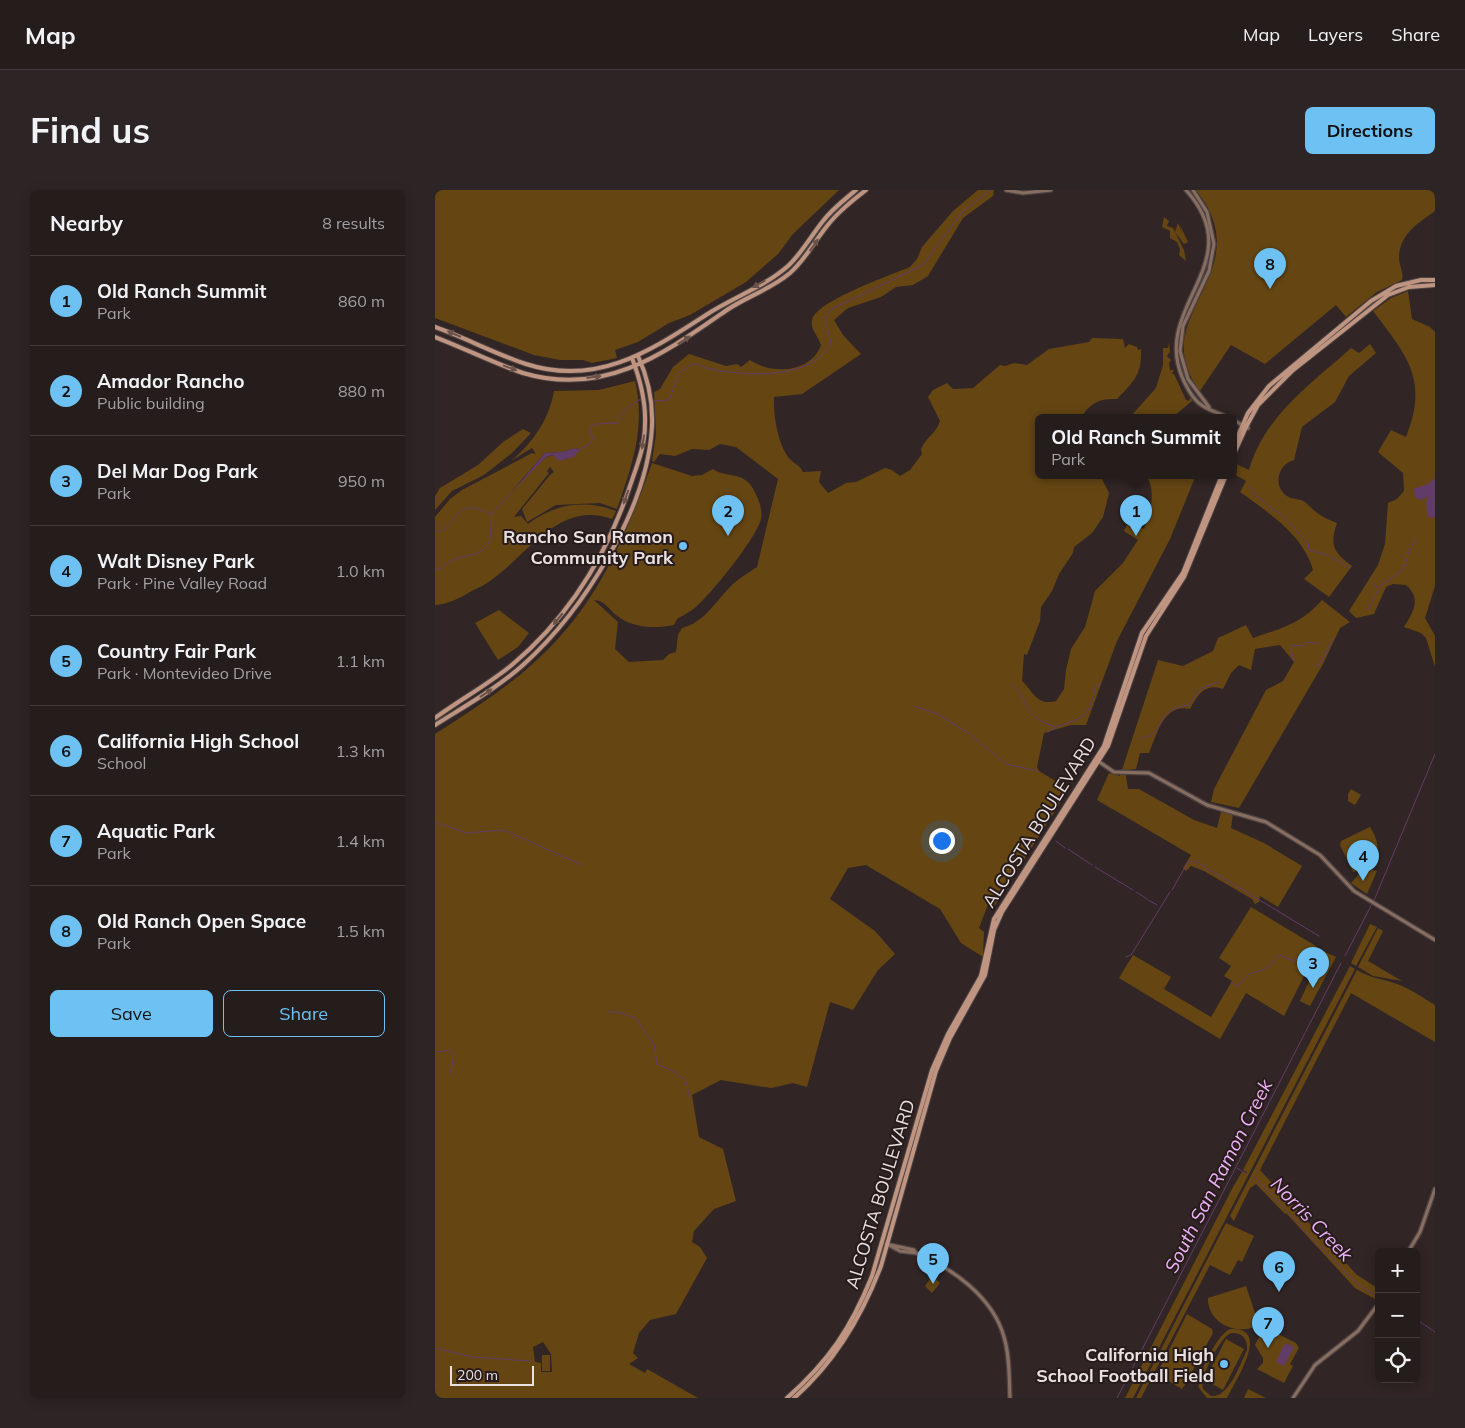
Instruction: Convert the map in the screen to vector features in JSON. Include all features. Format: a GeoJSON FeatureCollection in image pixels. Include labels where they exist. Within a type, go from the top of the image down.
{"type":"FeatureCollection","features":[{"type":"Feature","properties":{"kind":"main road"},"geometry":{"type":"LineString","coordinates":[[435,327],[527,364],[551,369],[595,369],[639,356],[663,344],[726,302],[769,279],[788,266],[834,208],[856,190]]}},
{"type":"Feature","properties":{"kind":"main road"},"geometry":{"type":"LineString","coordinates":[[435,337],[511,369],[537,376],[568,379],[595,378],[636,367],[728,309],[790,273],[803,260],[839,213],[866,190]]}},
{"type":"Feature","properties":{"kind":"main road"},"geometry":{"type":"LineString","coordinates":[[1237,446],[1255,403],[1273,382],[1371,301],[1396,286],[1421,280],[1435,280]]}},
{"type":"Feature","properties":{"kind":"main road"},"geometry":{"type":"LineString","coordinates":[[1237,440],[1258,405],[1274,387],[1375,304],[1409,287],[1435,286]]}},
{"type":"Feature","properties":{"kind":"main road"},"geometry":{"type":"LineString","coordinates":[[435,725],[487,692],[522,666],[555,633],[602,568],[628,516],[645,465],[652,426],[648,382],[639,356]]}},
{"type":"Feature","properties":{"kind":"main road"},"geometry":{"type":"LineString","coordinates":[[435,718],[512,665],[544,635],[577,594],[603,552],[621,512],[640,459],[645,425],[645,408],[640,382],[632,358]]}},
{"type":"Feature","properties":{"kind":"main road","name":"ALCOSTA BOULEVARD"},"geometry":{"type":"LineString","coordinates":[[794,1398],[820,1374],[845,1338],[869,1296],[936,1071],[950,1038],[988,967],[994,930],[1002,912],[1108,746],[1146,636],[1184,577],[1222,479]]}},
{"type":"Feature","properties":{"kind":"main road","name":"ALCOSTA BOULEVARD"},"geometry":{"type":"LineString","coordinates":[[980,983],[988,937],[994,919],[1104,746],[1143,634],[1183,573],[1222,479]]}},
{"type":"Feature","properties":{"kind":"main road","name":"ALCOSTA BOULEVARD"},"geometry":{"type":"LineString","coordinates":[[787,1398],[819,1369],[846,1329],[865,1294],[884,1243]]}},
{"type":"Feature","properties":{"kind":"street"},"geometry":{"type":"LineString","coordinates":[[1006,190],[1023,193],[1051,190]]}},
{"type":"Feature","properties":{"kind":"street"},"geometry":{"type":"LineString","coordinates":[[1186,190],[1203,214],[1209,243],[1205,268],[1179,324],[1175,351],[1183,381],[1195,399],[1203,407],[1221,414]]}},
{"type":"Feature","properties":{"kind":"street"},"geometry":{"type":"LineString","coordinates":[[1193,190],[1207,212],[1214,244],[1209,271],[1183,326],[1180,351],[1188,379],[1209,408]]}},
{"type":"Feature","properties":{"kind":"street"},"geometry":{"type":"LineString","coordinates":[[1237,422],[1245,427]]}},
{"type":"Feature","properties":{"kind":"street"},"geometry":{"type":"LineString","coordinates":[[1098,762],[1114,772],[1149,773],[1207,805],[1266,822],[1320,855],[1349,887],[1369,901],[1435,940]]}},
{"type":"Feature","properties":{"kind":"street"},"geometry":{"type":"LineString","coordinates":[[1410,1248],[1420,1232],[1435,1190]]}},
{"type":"Feature","properties":{"kind":"street"},"geometry":{"type":"LineString","coordinates":[[884,1243],[900,1251],[916,1253],[948,1269],[975,1292],[990,1309],[1006,1344],[1010,1398]]}},
{"type":"Feature","properties":{"kind":"street"},"geometry":{"type":"LineString","coordinates":[[1293,1398],[1315,1365],[1358,1331],[1375,1308]]}},
{"type":"Feature","properties":{"kind":"shaded area"},"geometry":{"type":"Polygon","coordinates":[[[435,190],[839,190],[793,234],[778,254],[746,282],[690,315],[669,323],[638,342],[615,350],[617,358],[592,363],[583,360],[560,360],[534,355],[435,318],[435,190]]]}},
{"type":"Feature","properties":{"kind":"shaded area"},"geometry":{"type":"Polygon","coordinates":[[[978,190],[994,190],[993,196],[963,218],[928,276],[913,285],[896,287],[881,297],[848,308],[834,320],[843,335],[861,354],[802,394],[774,397],[777,429],[785,452],[803,472],[821,471],[819,482],[828,493],[846,483],[856,482],[885,468],[892,470],[900,476],[910,470],[922,454],[921,449],[923,445],[940,421],[928,397],[933,390],[947,383],[953,389],[973,388],[1000,365],[1005,366],[1014,363],[1027,365],[1049,349],[1089,342],[1092,338],[1123,339],[1125,348],[1129,344],[1137,347],[1138,350],[1141,349],[1140,365],[1136,377],[1117,399],[1105,399],[1096,402],[1083,414],[1035,414],[1035,479],[1102,479],[1109,493],[1103,517],[1092,533],[1074,547],[1073,553],[1041,607],[1040,621],[1027,655],[1024,654],[1022,681],[1040,700],[1044,702],[1056,701],[1064,689],[1071,649],[1085,627],[1095,591],[1123,563],[1138,540],[1124,531],[1128,523],[1144,529],[1152,495],[1148,479],[1194,479],[1170,539],[1117,641],[1086,725],[1071,725],[1044,733],[1037,767],[1039,771],[1069,789],[995,905],[989,902],[979,928],[984,932],[983,957],[961,943],[940,909],[866,865],[848,868],[830,899],[875,931],[895,954],[878,970],[853,1010],[830,1002],[807,1087],[793,1083],[771,1088],[721,1080],[692,1095],[699,1137],[723,1149],[736,1201],[714,1209],[694,1231],[692,1242],[700,1247],[707,1258],[676,1314],[650,1320],[639,1333],[633,1353],[638,1358],[629,1364],[645,1373],[647,1369],[698,1398],[435,1398],[435,734],[482,703],[528,668],[555,642],[572,622],[587,602],[613,558],[634,511],[652,463],[692,476],[702,475],[713,469],[743,479],[752,487],[758,498],[761,510],[761,519],[758,527],[733,564],[704,600],[694,609],[677,619],[674,625],[652,627],[629,623],[613,613],[604,603],[594,600],[618,622],[615,649],[629,662],[663,660],[669,654],[676,652],[678,635],[682,628],[703,617],[732,585],[757,567],[778,479],[736,447],[720,444],[709,450],[692,449],[675,456],[660,454],[654,462],[652,461],[656,434],[654,392],[660,389],[673,367],[689,354],[726,366],[737,364],[741,367],[750,360],[769,368],[790,369],[800,366],[816,354],[821,345],[813,330],[812,323],[817,313],[826,305],[855,289],[910,267],[917,259],[922,247],[953,211],[978,190]],[[543,1342],[533,1347],[535,1362],[541,1363],[541,1372],[552,1372],[551,1354],[543,1342]]]}},
{"type":"Feature","properties":{"kind":"shaded area"},"geometry":{"type":"Polygon","coordinates":[[[1196,190],[1435,190],[1435,211],[1411,230],[1403,242],[1399,257],[1402,280],[1377,292],[1346,317],[1336,305],[1265,364],[1231,345],[1200,391],[1186,364],[1184,340],[1191,317],[1211,271],[1217,246],[1213,220],[1196,190]]]}},
{"type":"Feature","properties":{"kind":"shaded area"},"geometry":{"type":"Polygon","coordinates":[[[1164,217],[1169,221],[1167,226],[1173,228],[1184,250],[1186,261],[1179,255],[1180,249],[1177,242],[1170,238],[1170,231],[1162,227],[1164,217]]]}},
{"type":"Feature","properties":{"kind":"shaded area"},"geometry":{"type":"Polygon","coordinates":[[[1178,223],[1183,236],[1179,223],[1188,242],[1184,244],[1175,232],[1178,223]]]}},
{"type":"Feature","properties":{"kind":"shaded area"},"geometry":{"type":"Polygon","coordinates":[[[1408,291],[1412,319],[1430,327],[1435,332],[1435,586],[1425,618],[1435,636],[1435,667],[1426,638],[1421,633],[1404,627],[1413,611],[1415,600],[1411,590],[1406,585],[1393,584],[1386,587],[1374,614],[1356,618],[1349,611],[1378,565],[1385,544],[1388,503],[1397,499],[1404,491],[1403,473],[1378,452],[1391,430],[1406,437],[1413,417],[1415,384],[1411,369],[1404,355],[1373,311],[1391,298],[1408,291]]]}},
{"type":"Feature","properties":{"kind":"shaded area"},"geometry":{"type":"Polygon","coordinates":[[[1169,342],[1170,352],[1167,356],[1171,360],[1169,363],[1170,370],[1174,370],[1172,374],[1174,374],[1186,400],[1189,401],[1191,397],[1193,400],[1177,414],[1133,414],[1156,388],[1163,365],[1163,348],[1168,348],[1169,342]]]}},
{"type":"Feature","properties":{"kind":"shaded area"},"geometry":{"type":"Polygon","coordinates":[[[1370,344],[1376,353],[1349,376],[1335,402],[1302,427],[1294,460],[1284,466],[1278,481],[1282,492],[1287,496],[1303,501],[1319,514],[1337,523],[1333,543],[1341,557],[1352,566],[1329,597],[1304,579],[1313,570],[1302,546],[1284,526],[1240,492],[1246,481],[1237,476],[1237,464],[1249,470],[1256,451],[1266,433],[1291,402],[1351,348],[1359,353],[1370,344]]]}},
{"type":"Feature","properties":{"kind":"shaded area"},"geometry":{"type":"Polygon","coordinates":[[[635,381],[638,398],[639,414],[636,446],[617,509],[600,503],[556,505],[527,522],[522,509],[554,472],[550,467],[547,471],[549,473],[514,517],[521,516],[528,524],[538,517],[559,508],[593,505],[616,511],[612,519],[593,515],[575,517],[559,524],[529,546],[485,584],[454,600],[435,605],[435,517],[450,499],[462,490],[532,453],[536,454],[532,448],[511,461],[539,430],[552,402],[554,391],[599,390],[635,381]],[[575,448],[562,452],[545,453],[512,491],[546,457],[554,455],[567,459],[580,450],[575,448]]]}},
{"type":"Feature","properties":{"kind":"shaded area"},"geometry":{"type":"Polygon","coordinates":[[[523,429],[531,433],[512,453],[484,475],[452,491],[435,510],[435,496],[440,488],[478,465],[503,442],[523,429]]]}},
{"type":"Feature","properties":{"kind":"shaded area"},"geometry":{"type":"Polygon","coordinates":[[[575,448],[580,450],[573,457],[559,461],[553,455],[546,457],[512,492],[545,453],[562,452],[575,448]]]}},
{"type":"Feature","properties":{"kind":"shaded area"},"geometry":{"type":"Polygon","coordinates":[[[1435,478],[1435,517],[1431,518],[1428,517],[1426,503],[1428,496],[1422,500],[1416,498],[1413,489],[1428,484],[1435,478]]]}},
{"type":"Feature","properties":{"kind":"shaded area"},"geometry":{"type":"Polygon","coordinates":[[[1322,600],[1350,622],[1340,628],[1323,664],[1239,808],[1211,802],[1214,789],[1266,690],[1283,681],[1294,662],[1280,645],[1255,649],[1251,670],[1239,665],[1231,673],[1223,689],[1211,687],[1199,694],[1190,709],[1181,708],[1168,715],[1159,729],[1149,753],[1140,753],[1136,769],[1127,770],[1128,789],[1139,789],[1194,820],[1217,828],[1221,812],[1233,814],[1231,828],[1264,843],[1302,866],[1278,907],[1260,896],[1259,902],[1255,904],[1252,899],[1204,871],[1191,866],[1186,871],[1183,868],[1191,855],[1097,800],[1109,773],[1120,776],[1158,660],[1183,666],[1213,651],[1218,638],[1246,625],[1253,638],[1273,631],[1299,620],[1322,600]]]}},
{"type":"Feature","properties":{"kind":"shaded area"},"geometry":{"type":"Polygon","coordinates":[[[499,610],[529,633],[518,647],[498,660],[475,623],[499,610]]]}},
{"type":"Feature","properties":{"kind":"shaded area"},"geometry":{"type":"Polygon","coordinates":[[[1351,789],[1361,795],[1355,805],[1348,801],[1348,794],[1351,789]]]}},
{"type":"Feature","properties":{"kind":"shaded area"},"geometry":{"type":"Polygon","coordinates":[[[1370,827],[1377,842],[1377,856],[1369,866],[1353,872],[1340,845],[1341,841],[1370,827]]]}},
{"type":"Feature","properties":{"kind":"shaded area"},"geometry":{"type":"Polygon","coordinates":[[[1368,869],[1377,871],[1367,894],[1351,883],[1361,872],[1368,869]]]}},
{"type":"Feature","properties":{"kind":"shaded area"},"geometry":{"type":"Polygon","coordinates":[[[1251,907],[1316,946],[1308,968],[1284,1016],[1246,993],[1220,1039],[1119,978],[1133,955],[1171,977],[1164,989],[1211,1017],[1232,981],[1224,976],[1231,966],[1219,958],[1251,907]]]}},
{"type":"Feature","properties":{"kind":"shaded area"},"geometry":{"type":"Polygon","coordinates":[[[1370,924],[1377,927],[1356,966],[1351,963],[1370,924]]]}},
{"type":"Feature","properties":{"kind":"shaded area"},"geometry":{"type":"Polygon","coordinates":[[[1378,928],[1383,931],[1368,961],[1402,981],[1373,976],[1358,967],[1378,928]]]}},
{"type":"Feature","properties":{"kind":"shaded area"},"geometry":{"type":"Polygon","coordinates":[[[1323,951],[1336,957],[1310,1006],[1300,1001],[1323,951]]]}},
{"type":"Feature","properties":{"kind":"shaded area"},"geometry":{"type":"Polygon","coordinates":[[[1350,966],[1355,969],[1133,1398],[1125,1398],[1233,1187],[1242,1172],[1248,1173],[1243,1170],[1350,966]]]}},
{"type":"Feature","properties":{"kind":"shaded area"},"geometry":{"type":"Polygon","coordinates":[[[1357,970],[1372,977],[1402,986],[1435,1005],[1435,1042],[1351,993],[1260,1170],[1357,1275],[1375,1286],[1375,1299],[1355,1288],[1286,1213],[1256,1184],[1250,1188],[1234,1221],[1230,1216],[1357,970]]]}},
{"type":"Feature","properties":{"kind":"shaded area"},"geometry":{"type":"Polygon","coordinates":[[[1226,1223],[1254,1236],[1242,1262],[1238,1260],[1230,1275],[1210,1265],[1141,1398],[1136,1398],[1226,1223]]]}},
{"type":"Feature","properties":{"kind":"shaded area"},"geometry":{"type":"Polygon","coordinates":[[[932,1276],[940,1283],[932,1293],[925,1286],[932,1276]]]}},
{"type":"Feature","properties":{"kind":"shaded area"},"geometry":{"type":"Polygon","coordinates":[[[1246,1286],[1259,1325],[1242,1329],[1233,1328],[1218,1321],[1209,1307],[1208,1298],[1246,1286]]]}},
{"type":"Feature","properties":{"kind":"shaded area"},"geometry":{"type":"Polygon","coordinates":[[[1187,1314],[1212,1329],[1213,1333],[1188,1379],[1196,1375],[1197,1383],[1194,1384],[1188,1380],[1182,1389],[1157,1374],[1187,1314]]]}},
{"type":"Feature","properties":{"kind":"shaded area"},"geometry":{"type":"Polygon","coordinates":[[[1264,1327],[1296,1343],[1299,1348],[1290,1364],[1293,1366],[1284,1383],[1257,1369],[1263,1363],[1263,1358],[1255,1345],[1264,1327]]]}},
{"type":"Feature","properties":{"kind":"shaded area"},"geometry":{"type":"Polygon","coordinates":[[[1230,1329],[1243,1330],[1249,1336],[1250,1346],[1247,1357],[1227,1398],[1207,1398],[1199,1388],[1201,1374],[1214,1346],[1225,1332],[1230,1329]],[[1231,1333],[1221,1342],[1211,1358],[1204,1376],[1203,1389],[1211,1396],[1223,1392],[1228,1386],[1247,1350],[1244,1337],[1231,1333]]]}},
{"type":"Feature","properties":{"kind":"shaded area","name":"California High School Football Field"},"geometry":{"type":"Polygon","coordinates":[[[1226,1339],[1244,1349],[1223,1390],[1205,1380],[1226,1339]]]}},
{"type":"Feature","properties":{"kind":"shaded area"},"geometry":{"type":"Polygon","coordinates":[[[1285,1343],[1294,1347],[1284,1366],[1276,1362],[1285,1343]]]}},
{"type":"Feature","properties":{"kind":"shaded area"},"geometry":{"type":"Polygon","coordinates":[[[542,1355],[550,1355],[550,1371],[542,1371],[542,1355]]]}},
{"type":"Feature","properties":{"kind":"shaded area"},"geometry":{"type":"Polygon","coordinates":[[[1248,1389],[1266,1398],[1244,1398],[1248,1389]]]}},
{"type":"Feature","properties":{"kind":"waterway"},"geometry":{"type":"LineString","coordinates":[[653,401],[669,400],[680,372],[692,364],[725,371],[759,374],[794,370],[810,364],[822,355],[831,342],[825,320],[830,310],[923,265],[963,211],[990,190]]}},
{"type":"Feature","properties":{"kind":"waterway"},"geometry":{"type":"LineString","coordinates":[[579,450],[590,444],[594,437],[590,435],[590,428],[595,424],[617,423],[618,416],[638,400],[641,400]]}},
{"type":"Feature","properties":{"kind":"waterway"},"geometry":{"type":"LineString","coordinates":[[1248,485],[1271,509],[1286,519],[1308,543],[1309,550],[1328,555]]}},
{"type":"Feature","properties":{"kind":"waterway"},"geometry":{"type":"LineString","coordinates":[[435,531],[441,531],[446,528],[459,512],[464,509],[474,508],[492,514],[513,491]]}},
{"type":"Feature","properties":{"kind":"waterway"},"geometry":{"type":"LineString","coordinates":[[435,569],[440,570],[453,560],[480,552],[485,548],[490,539],[492,515]]}},
{"type":"Feature","properties":{"kind":"waterway"},"geometry":{"type":"LineString","coordinates":[[1368,610],[1380,586],[1403,570],[1416,538]]}},
{"type":"Feature","properties":{"kind":"waterway"},"geometry":{"type":"LineString","coordinates":[[1330,556],[1350,568]]}},
{"type":"Feature","properties":{"kind":"waterway"},"geometry":{"type":"LineString","coordinates":[[1372,583],[1377,587]]}},
{"type":"Feature","properties":{"kind":"waterway"},"geometry":{"type":"LineString","coordinates":[[1315,666],[1319,665],[1333,639]]}},
{"type":"Feature","properties":{"kind":"waterway"},"geometry":{"type":"LineString","coordinates":[[1294,661],[1292,645],[1302,646],[1307,642],[1320,644]]}},
{"type":"Feature","properties":{"kind":"waterway"},"geometry":{"type":"LineString","coordinates":[[1140,739],[1155,732],[1169,712],[1188,705],[1202,688],[1219,682]]}},
{"type":"Feature","properties":{"kind":"waterway"},"geometry":{"type":"LineString","coordinates":[[1013,684],[1032,715],[1056,727],[1074,721],[1084,715],[1088,711],[1096,686],[1101,684]]}},
{"type":"Feature","properties":{"kind":"waterway"},"geometry":{"type":"LineString","coordinates":[[914,706],[937,714],[967,732],[1006,764],[1037,771]]}},
{"type":"Feature","properties":{"kind":"waterway"},"geometry":{"type":"LineString","coordinates":[[1048,732],[1055,728]]}},
{"type":"Feature","properties":{"kind":"waterway","name":"South San Ramon Creek"},"geometry":{"type":"LineString","coordinates":[[1345,956],[1375,898],[1435,754]]}},
{"type":"Feature","properties":{"kind":"waterway"},"geometry":{"type":"LineString","coordinates":[[435,822],[466,833],[504,830],[582,865]]}},
{"type":"Feature","properties":{"kind":"waterway"},"geometry":{"type":"LineString","coordinates":[[1056,841],[1065,848]]}},
{"type":"Feature","properties":{"kind":"waterway"},"geometry":{"type":"LineString","coordinates":[[1068,849],[1092,865]]}},
{"type":"Feature","properties":{"kind":"waterway"},"geometry":{"type":"LineString","coordinates":[[1172,890],[1188,862],[1195,861],[1319,936]]}},
{"type":"Feature","properties":{"kind":"waterway"},"geometry":{"type":"LineString","coordinates":[[1095,867],[1133,890]]}},
{"type":"Feature","properties":{"kind":"waterway"},"geometry":{"type":"LineString","coordinates":[[1136,892],[1147,899]]}},
{"type":"Feature","properties":{"kind":"waterway"},"geometry":{"type":"LineString","coordinates":[[1126,957],[1131,955],[1170,892]]}},
{"type":"Feature","properties":{"kind":"waterway"},"geometry":{"type":"LineString","coordinates":[[1148,900],[1157,905]]}},
{"type":"Feature","properties":{"kind":"waterway"},"geometry":{"type":"LineString","coordinates":[[1231,982],[1238,986],[1250,974],[1265,969],[1279,955],[1295,961],[1304,952],[1312,952]]}},
{"type":"Feature","properties":{"kind":"waterway","name":"South San Ramon Creek"},"geometry":{"type":"LineString","coordinates":[[1117,1398],[1341,963]]}},
{"type":"Feature","properties":{"kind":"waterway"},"geometry":{"type":"LineString","coordinates":[[609,1012],[618,1012],[635,1018],[654,1044],[657,1064],[675,1072],[686,1081],[690,1099]]}},
{"type":"Feature","properties":{"kind":"waterway"},"geometry":{"type":"LineString","coordinates":[[435,1052],[450,1050],[454,1054],[450,1075]]}},
{"type":"Feature","properties":{"kind":"waterway","name":"Norris Creek"},"geometry":{"type":"LineString","coordinates":[[1237,1168],[1247,1174]]}},
{"type":"Feature","properties":{"kind":"waterway","name":"Norris Creek"},"geometry":{"type":"LineString","coordinates":[[1253,1176],[1347,1274],[1359,1285],[1375,1295]]}},
{"type":"Feature","properties":{"kind":"waterway","name":"Norris Creek"},"geometry":{"type":"LineString","coordinates":[[1420,1322],[1435,1332]]}},
{"type":"Feature","properties":{"kind":"waterway"},"geometry":{"type":"LineString","coordinates":[[435,1348],[472,1357],[530,1361]]}},
{"type":"Feature","properties":{"kind":"place","name":"Old Ranch Open Space"},"geometry":{"type":"Point","coordinates":[1270,289]}},
{"type":"Feature","properties":{"kind":"place","name":"Amador Rancho"},"geometry":{"type":"Point","coordinates":[728,536]}},
{"type":"Feature","properties":{"kind":"place","name":"Old Ranch Summit"},"geometry":{"type":"Point","coordinates":[1136,536]}},
{"type":"Feature","properties":{"kind":"place","name":"Rancho San Ramon Community Park"},"geometry":{"type":"Point","coordinates":[683,546]}},
{"type":"Feature","properties":{"kind":"place","name":"Walt Disney Park"},"geometry":{"type":"Point","coordinates":[1363,881]}},
{"type":"Feature","properties":{"kind":"place","name":"Del Mar Dog Park"},"geometry":{"type":"Point","coordinates":[1313,988]}},
{"type":"Feature","properties":{"kind":"place","name":"Country Fair Park"},"geometry":{"type":"Point","coordinates":[933,1284]}},
{"type":"Feature","properties":{"kind":"place","name":"California High School"},"geometry":{"type":"Point","coordinates":[1279,1292]}},
{"type":"Feature","properties":{"kind":"place","name":"Aquatic Park"},"geometry":{"type":"Point","coordinates":[1268,1348]}},
{"type":"Feature","properties":{"kind":"place","name":"California High School Football Field"},"geometry":{"type":"Point","coordinates":[1224,1364]}}]}
